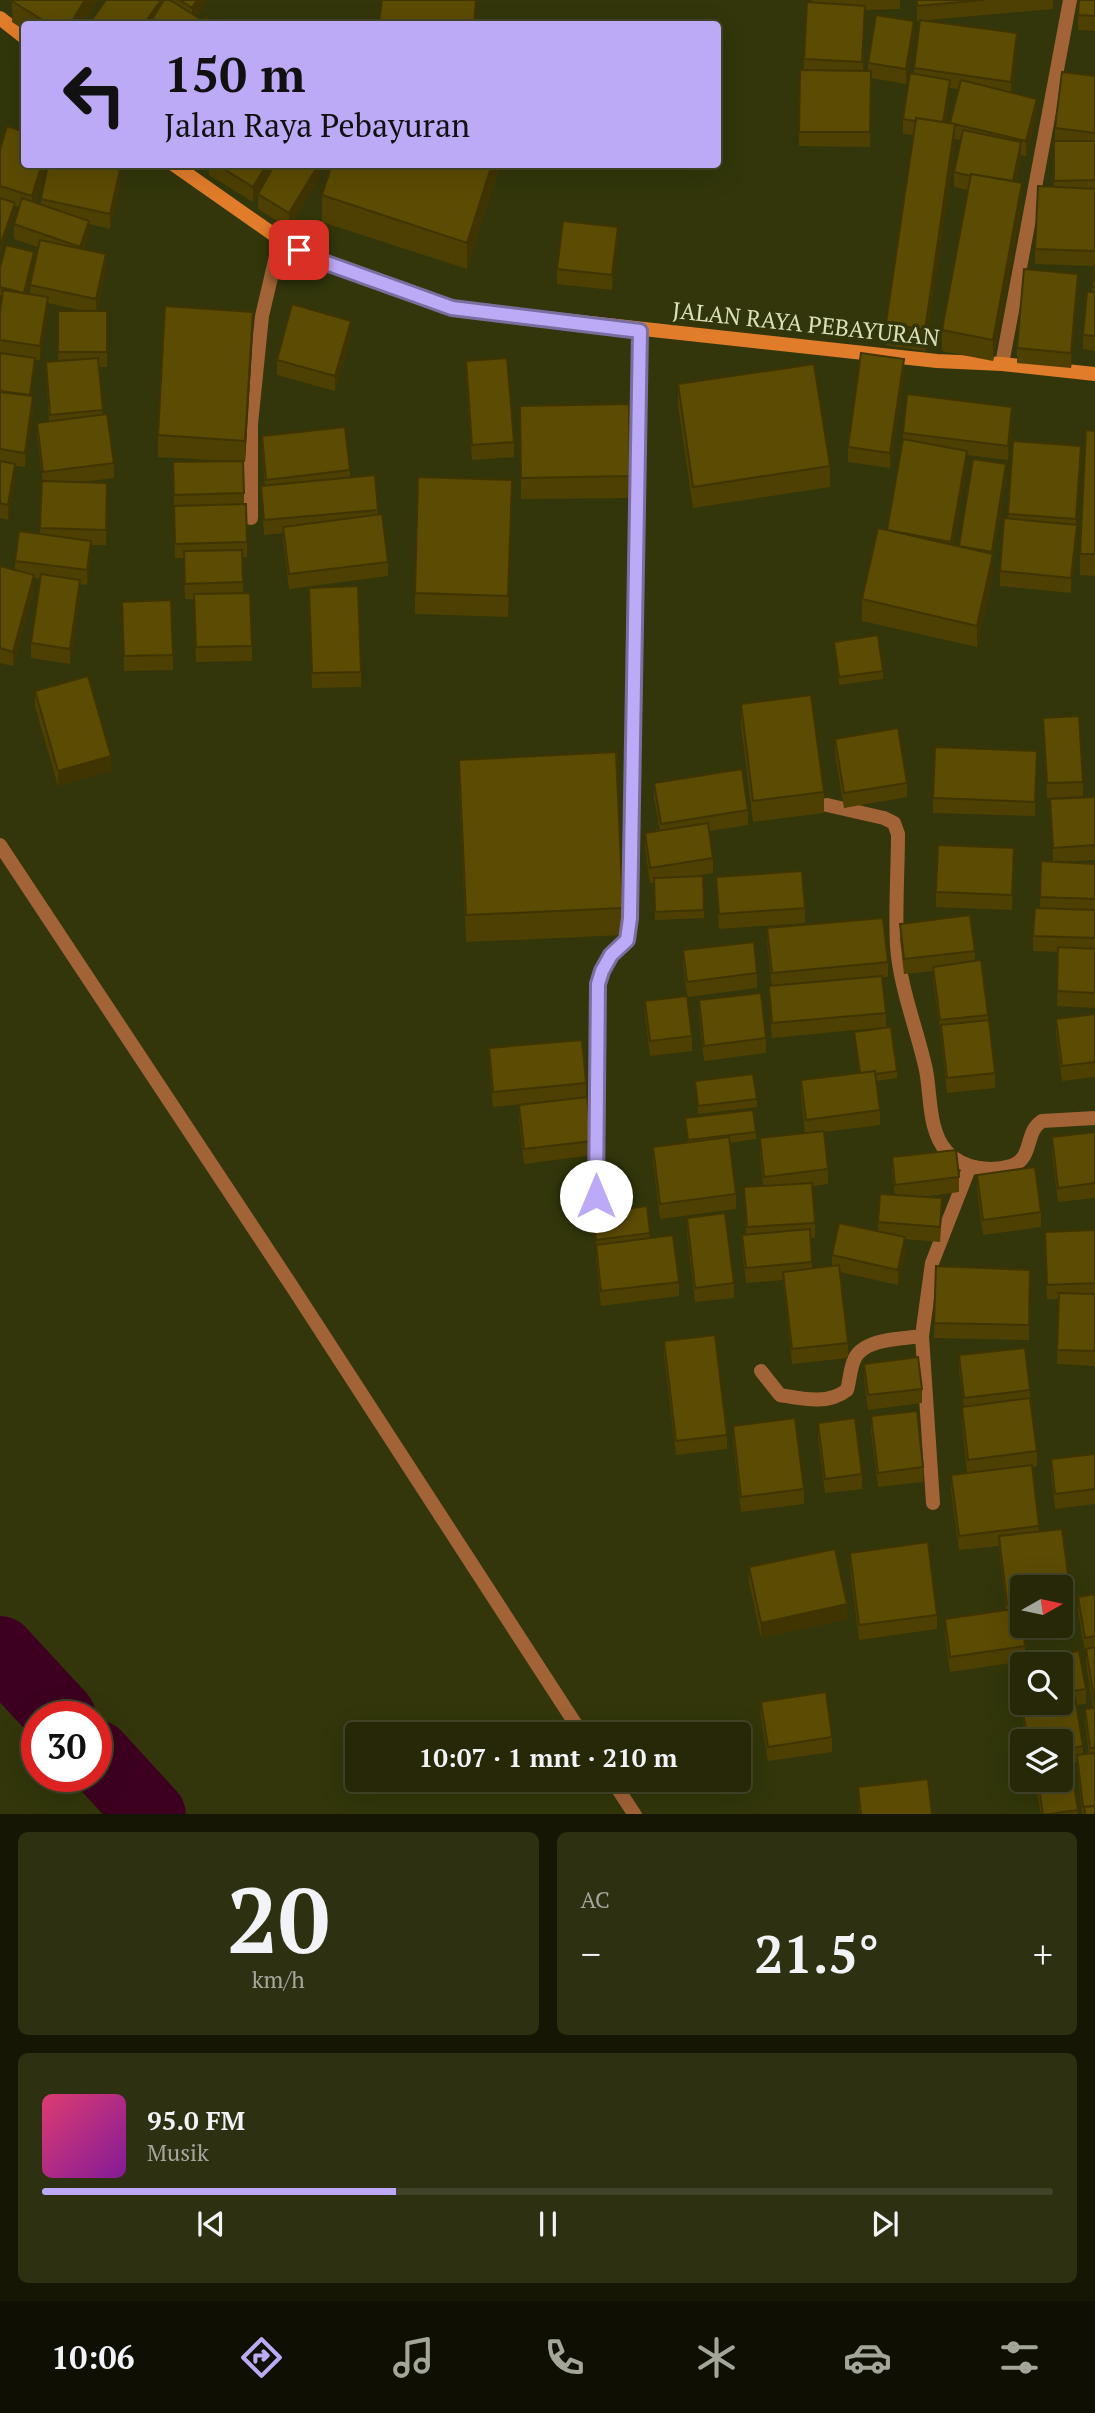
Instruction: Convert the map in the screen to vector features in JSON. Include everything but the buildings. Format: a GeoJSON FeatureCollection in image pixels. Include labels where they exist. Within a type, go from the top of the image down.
{"type":"FeatureCollection","features":[{"type":"Feature","properties":{"kind":"main road"},"geometry":{"type":"LineString","coordinates":[[0,18],[21,35]]}},
{"type":"Feature","properties":{"kind":"main road","name":"JALAN RAYA PEBAYURAN"},"geometry":{"type":"LineString","coordinates":[[179,168],[279,239],[318,260],[452,308],[640,331],[937,361],[1002,363],[1095,374]]}},
{"type":"Feature","properties":{"kind":"street"},"geometry":{"type":"LineString","coordinates":[[1002,363],[1070,0]]}},
{"type":"Feature","properties":{"kind":"street"},"geometry":{"type":"LineString","coordinates":[[251,518],[251,424],[262,316],[279,239]]}},
{"type":"Feature","properties":{"kind":"street"},"geometry":{"type":"LineString","coordinates":[[596,1196],[598,984],[611,955],[627,940],[630,918],[640,331]]}},
{"type":"Feature","properties":{"kind":"street"},"geometry":{"type":"LineString","coordinates":[[827,805],[884,818],[894,823],[898,834],[897,947],[902,978],[926,1070],[936,1133],[947,1152],[970,1166],[994,1170],[1023,1160],[1035,1125],[1042,1121],[1095,1118]]}},
{"type":"Feature","properties":{"kind":"street"},"geometry":{"type":"LineString","coordinates":[[0,845],[293,1288],[574,1722]]}},
{"type":"Feature","properties":{"kind":"street"},"geometry":{"type":"LineString","coordinates":[[933,1503],[922,1336],[932,1263],[970,1166]]}},
{"type":"Feature","properties":{"kind":"street"},"geometry":{"type":"LineString","coordinates":[[761,1371],[780,1395],[809,1400],[836,1399],[847,1391],[855,1358],[862,1349],[871,1344],[922,1336]]}},
{"type":"Feature","properties":{"kind":"street"},"geometry":{"type":"LineString","coordinates":[[620,1792],[634,1814]]}},
{"type":"Feature","properties":{"kind":"waterway"},"geometry":{"type":"LineString","coordinates":[[0,1651],[46,1701]]}},
{"type":"Feature","properties":{"kind":"waterway"},"geometry":{"type":"LineString","coordinates":[[112,1772],[150,1814]]}},
{"type":"Feature","properties":{"kind":"route"},"geometry":{"type":"LineString","coordinates":[[299,250],[394,289],[452,308],[640,331],[630,918],[627,940],[611,955],[598,984],[596,1196]]}}]}
